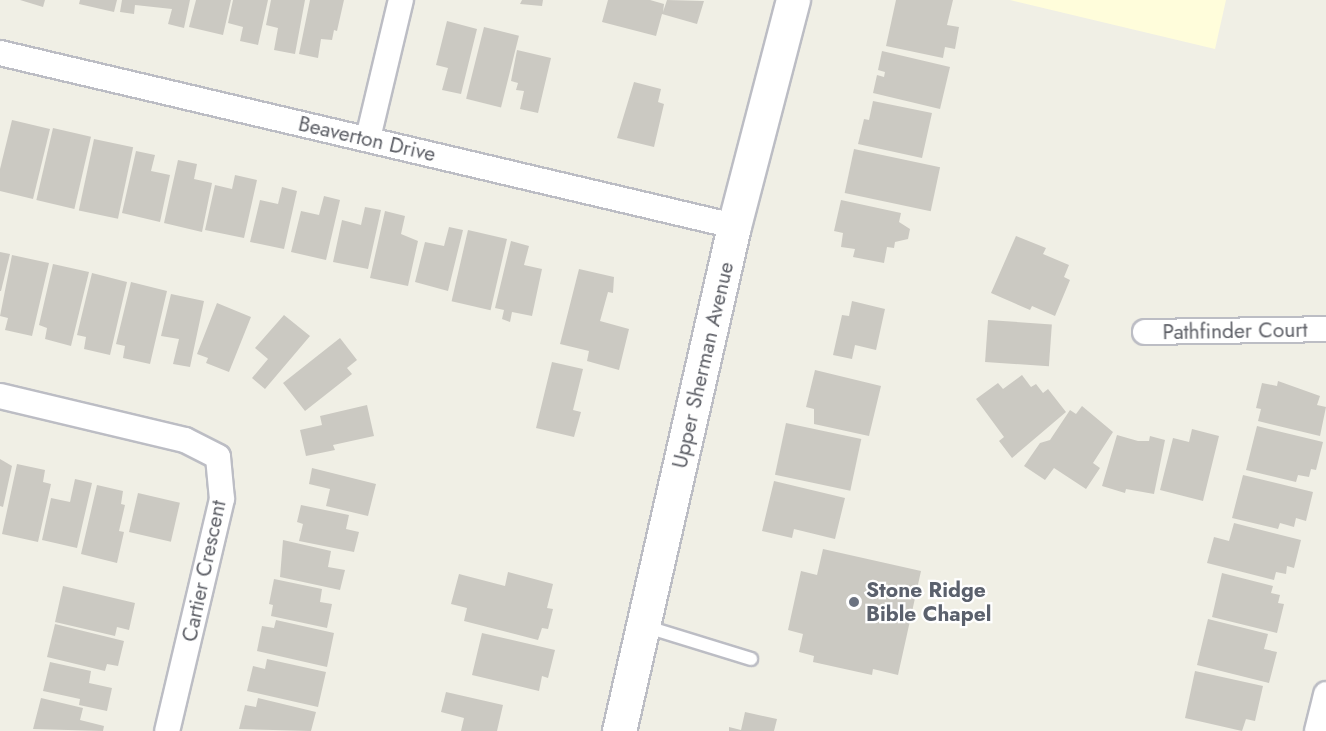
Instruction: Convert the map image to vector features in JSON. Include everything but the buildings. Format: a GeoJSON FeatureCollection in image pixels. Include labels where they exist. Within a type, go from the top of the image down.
{"type":"FeatureCollection","features":[{"type":"Feature","properties":{"kind":"main road","name":"Upper Sherman Avenue"},"geometry":{"type":"LineString","coordinates":[[619,731],[734,226],[793,0]]}},
{"type":"Feature","properties":{"kind":"street"},"geometry":{"type":"LineString","coordinates":[[368,138],[401,0]]}},
{"type":"Feature","properties":{"kind":"street","name":"Beaverton Drive"},"geometry":{"type":"LineString","coordinates":[[0,53],[734,226]]}},
{"type":"Feature","properties":{"kind":"street","name":"Pathfinder Court"},"geometry":{"type":"LineString","coordinates":[[1145,332],[1326,329]]}},
{"type":"Feature","properties":{"kind":"street","name":"Cartier Crescent"},"geometry":{"type":"LineString","coordinates":[[0,396],[185,440],[218,457],[222,500],[167,731]]}},
{"type":"Feature","properties":{"kind":"street"},"geometry":{"type":"LineString","coordinates":[[1317,731],[1326,694]]}},
{"type":"Feature","properties":{"kind":"lane"},"geometry":{"type":"LineString","coordinates":[[643,626],[751,659]]}},
{"type":"Feature","properties":{"kind":"shaded area"},"geometry":{"type":"Polygon","coordinates":[[[1010,0],[1226,0],[1215,49],[1010,0]]]}},
{"type":"Feature","properties":{"kind":"place","name":"Stone Ridge Bible Chapel"},"geometry":{"type":"Point","coordinates":[854,602]}}]}
